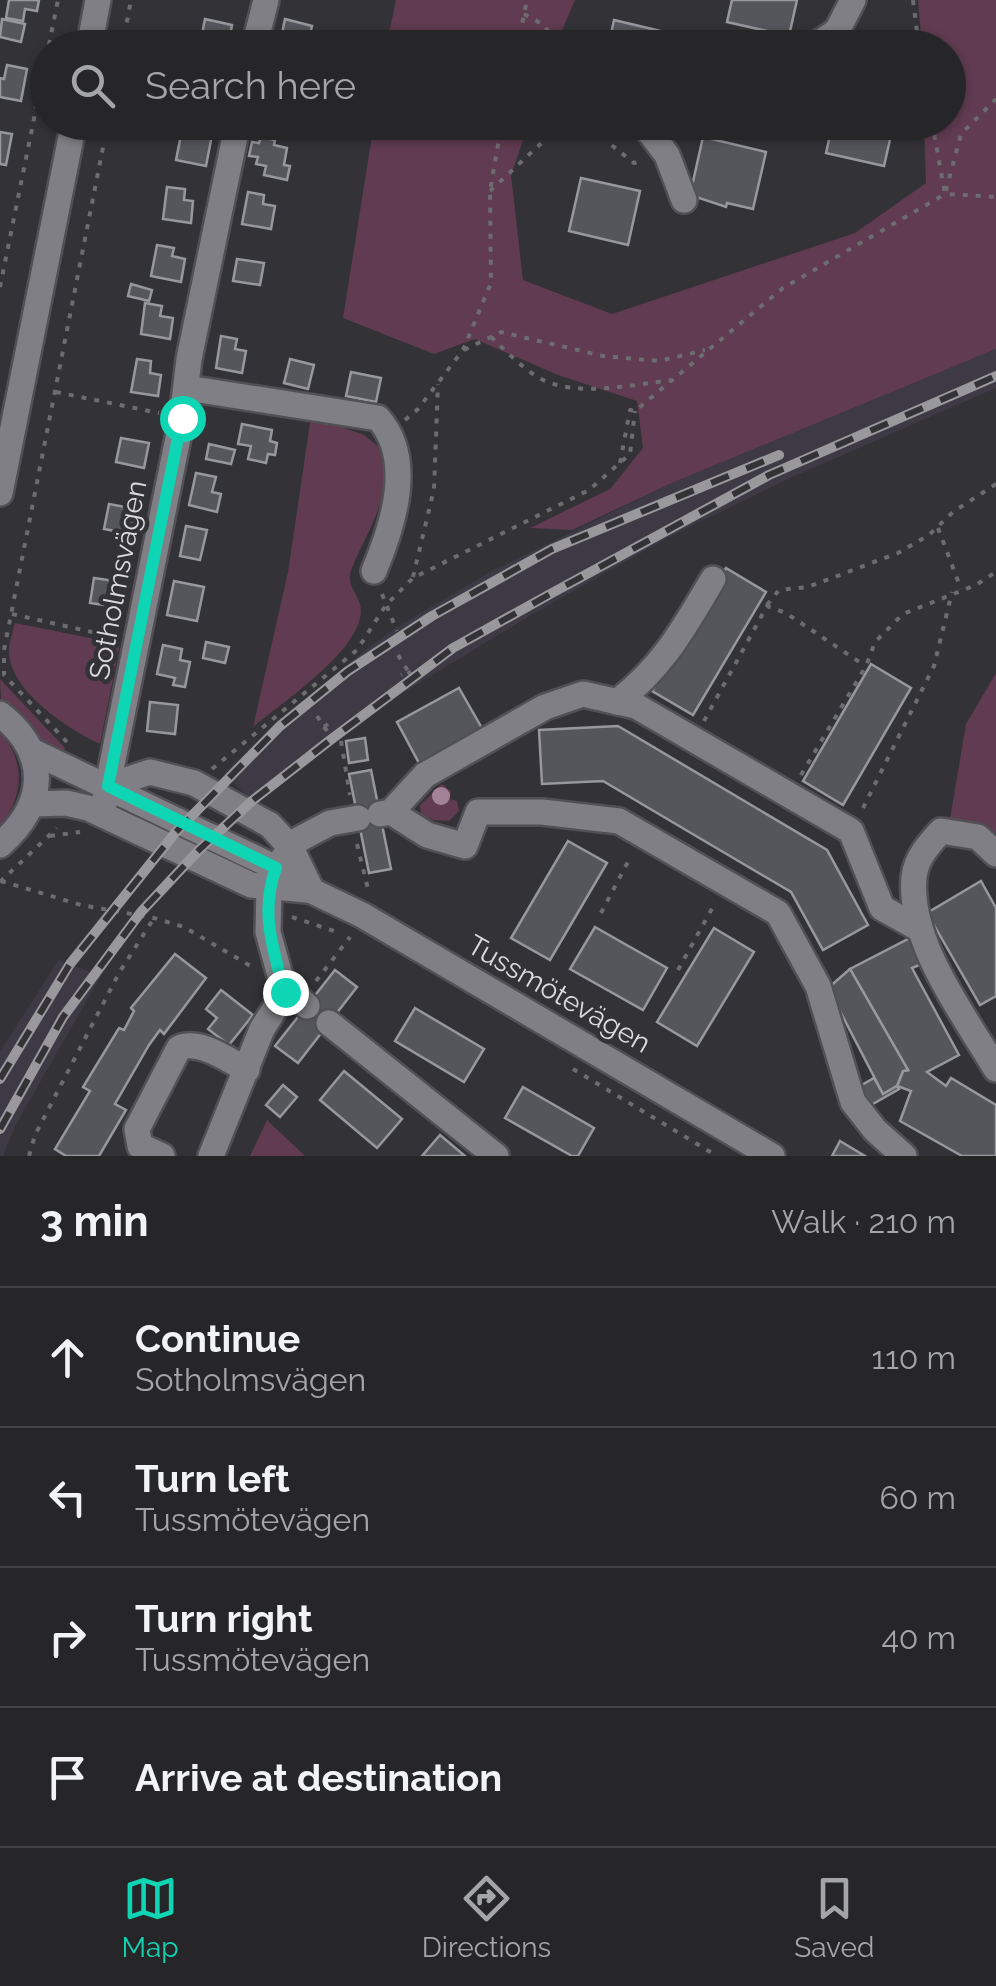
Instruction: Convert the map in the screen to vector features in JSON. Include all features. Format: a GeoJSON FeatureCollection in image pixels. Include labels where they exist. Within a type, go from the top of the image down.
{"type":"FeatureCollection","features":[{"type":"Feature","properties":{"kind":"street"},"geometry":{"type":"LineString","coordinates":[[92,30],[98,0]]}},
{"type":"Feature","properties":{"kind":"street"},"geometry":{"type":"LineString","coordinates":[[258,30],[266,0]]}},
{"type":"Feature","properties":{"kind":"street"},"geometry":{"type":"LineString","coordinates":[[838,30],[853,0]]}},
{"type":"Feature","properties":{"kind":"street"},"geometry":{"type":"LineString","coordinates":[[0,494],[70,140]]}},
{"type":"Feature","properties":{"kind":"street","name":"Sotholmsvägen"},"geometry":{"type":"LineString","coordinates":[[94,823],[108,786],[182,418],[188,359],[234,140]]}},
{"type":"Feature","properties":{"kind":"street"},"geometry":{"type":"LineString","coordinates":[[662,140],[684,200]]}},
{"type":"Feature","properties":{"kind":"street"},"geometry":{"type":"LineString","coordinates":[[187,388],[378,418],[391,432],[398,459],[392,529],[374,571]]}},
{"type":"Feature","properties":{"kind":"street"},"geometry":{"type":"LineString","coordinates":[[617,702],[644,681],[668,654],[713,579]]}},
{"type":"Feature","properties":{"kind":"street"},"geometry":{"type":"LineString","coordinates":[[275,878],[296,841],[330,823],[376,815],[425,775],[545,707],[582,694],[636,706],[851,831],[882,908],[918,928]]}},
{"type":"Feature","properties":{"kind":"street"},"geometry":{"type":"LineString","coordinates":[[0,714],[34,752],[36,780],[33,804],[18,829],[0,846]]}},
{"type":"Feature","properties":{"kind":"street","name":"Tussmötevägen"},"geometry":{"type":"LineString","coordinates":[[34,752],[108,786],[275,878],[312,890],[379,924],[772,1156]]}},
{"type":"Feature","properties":{"kind":"street"},"geometry":{"type":"LineString","coordinates":[[108,786],[150,772],[194,782],[270,824],[275,878],[268,932],[294,994],[262,1030],[211,1156]]}},
{"type":"Feature","properties":{"kind":"street","name":"Tussmötevägen"},"geometry":{"type":"LineString","coordinates":[[33,804],[66,804],[94,823],[251,885],[275,878]]}},
{"type":"Feature","properties":{"kind":"street"},"geometry":{"type":"LineString","coordinates":[[376,815],[465,846],[478,812],[542,812],[619,821],[778,913],[818,986],[853,1102],[875,1130],[904,1156]]}},
{"type":"Feature","properties":{"kind":"street"},"geometry":{"type":"LineString","coordinates":[[996,854],[978,837],[942,831],[922,852],[914,877],[918,928],[996,1069]]}},
{"type":"Feature","properties":{"kind":"street"},"geometry":{"type":"LineString","coordinates":[[329,1023],[496,1156]]}},
{"type":"Feature","properties":{"kind":"street"},"geometry":{"type":"LineString","coordinates":[[162,1156],[140,1146],[136,1129],[180,1048],[196,1045],[248,1070]]}},
{"type":"Feature","properties":{"kind":"path"},"geometry":{"type":"LineString","coordinates":[[52,30],[58,0]]}},
{"type":"Feature","properties":{"kind":"path"},"geometry":{"type":"LineString","coordinates":[[125,30],[131,0]]}},
{"type":"Feature","properties":{"kind":"path"},"geometry":{"type":"LineString","coordinates":[[521,30],[527,0]]}},
{"type":"Feature","properties":{"kind":"path"},"geometry":{"type":"LineString","coordinates":[[913,0],[917,30]]}},
{"type":"Feature","properties":{"kind":"path"},"geometry":{"type":"LineString","coordinates":[[524,14],[547,30]]}},
{"type":"Feature","properties":{"kind":"path"},"geometry":{"type":"LineString","coordinates":[[966,129],[996,98]]}},
{"type":"Feature","properties":{"kind":"path"},"geometry":{"type":"LineString","coordinates":[[0,287],[30,139]]}},
{"type":"Feature","properties":{"kind":"path"},"geometry":{"type":"LineString","coordinates":[[72,753],[66,736],[2,668],[105,140]]}},
{"type":"Feature","properties":{"kind":"path"},"geometry":{"type":"LineString","coordinates":[[391,432],[418,409],[464,350],[490,283],[490,191],[499,140]]}},
{"type":"Feature","properties":{"kind":"path"},"geometry":{"type":"LineString","coordinates":[[490,191],[545,140]]}},
{"type":"Feature","properties":{"kind":"path"},"geometry":{"type":"LineString","coordinates":[[608,140],[634,163],[668,155]]}},
{"type":"Feature","properties":{"kind":"path"},"geometry":{"type":"LineString","coordinates":[[935,140],[945,194]]}},
{"type":"Feature","properties":{"kind":"path"},"geometry":{"type":"LineString","coordinates":[[945,194],[959,140]]}},
{"type":"Feature","properties":{"kind":"path"},"geometry":{"type":"LineString","coordinates":[[202,770],[212,768],[327,678],[356,650],[386,605],[413,578],[590,490],[632,449],[634,411],[783,288],[945,194],[996,197]]}},
{"type":"Feature","properties":{"kind":"path"},"geometry":{"type":"LineString","coordinates":[[464,350],[501,332],[603,356],[659,361],[710,349]]}},
{"type":"Feature","properties":{"kind":"path"},"geometry":{"type":"LineString","coordinates":[[491,337],[520,365],[541,379],[566,388],[672,380]]}},
{"type":"Feature","properties":{"kind":"path"},"geometry":{"type":"LineString","coordinates":[[413,578],[434,489],[438,384]]}},
{"type":"Feature","properties":{"kind":"path"},"geometry":{"type":"LineString","coordinates":[[56,392],[182,418]]}},
{"type":"Feature","properties":{"kind":"path"},"geometry":{"type":"LineString","coordinates":[[693,738],[779,590],[808,588],[898,553],[996,484]]}},
{"type":"Feature","properties":{"kind":"path"},"geometry":{"type":"LineString","coordinates":[[938,527],[962,589]]}},
{"type":"Feature","properties":{"kind":"path"},"geometry":{"type":"LineString","coordinates":[[790,797],[866,666],[875,642],[903,614],[976,585],[996,572]]}},
{"type":"Feature","properties":{"kind":"path"},"geometry":{"type":"LineString","coordinates":[[851,831],[934,666],[952,592]]}},
{"type":"Feature","properties":{"kind":"path"},"geometry":{"type":"LineString","coordinates":[[386,605],[397,631]]}},
{"type":"Feature","properties":{"kind":"path"},"geometry":{"type":"LineString","coordinates":[[767,606],[786,614],[866,666]]}},
{"type":"Feature","properties":{"kind":"path"},"geometry":{"type":"LineString","coordinates":[[12,614],[135,642]]}},
{"type":"Feature","properties":{"kind":"path"},"geometry":{"type":"LineString","coordinates":[[398,656],[415,681]]}},
{"type":"Feature","properties":{"kind":"path"},"geometry":{"type":"LineString","coordinates":[[402,675],[408,671]]}},
{"type":"Feature","properties":{"kind":"path"},"geometry":{"type":"LineString","coordinates":[[317,716],[333,738]]}},
{"type":"Feature","properties":{"kind":"path"},"geometry":{"type":"LineString","coordinates":[[324,727],[334,720]]}},
{"type":"Feature","properties":{"kind":"path"},"geometry":{"type":"LineString","coordinates":[[0,881],[50,836],[64,814]]}},
{"type":"Feature","properties":{"kind":"path"},"geometry":{"type":"LineString","coordinates":[[50,836],[94,823]]}},
{"type":"Feature","properties":{"kind":"path"},"geometry":{"type":"LineString","coordinates":[[601,913],[644,835]]}},
{"type":"Feature","properties":{"kind":"path"},"geometry":{"type":"LineString","coordinates":[[0,881],[184,928],[294,994],[352,934],[275,878]]}},
{"type":"Feature","properties":{"kind":"path"},"geometry":{"type":"LineString","coordinates":[[678,970],[726,882]]}},
{"type":"Feature","properties":{"kind":"path"},"geometry":{"type":"LineString","coordinates":[[29,1156],[34,1135],[119,973],[154,918]]}},
{"type":"Feature","properties":{"kind":"path"},"geometry":{"type":"LineString","coordinates":[[571,1068],[717,1156]]}},
{"type":"Feature","properties":{"kind":"shaded area"},"geometry":{"type":"Polygon","coordinates":[[[396,0],[575,0],[562,30],[390,30],[396,0]]]}},
{"type":"Feature","properties":{"kind":"shaded area"},"geometry":{"type":"Polygon","coordinates":[[[918,0],[996,0],[996,349],[674,482],[572,530],[530,528],[610,489],[643,448],[637,401],[558,375],[475,339],[434,354],[343,318],[371,140],[523,140],[511,175],[523,280],[612,314],[855,233],[926,183],[925,140],[966,140],[966,30],[921,30],[918,0]]]}},
{"type":"Feature","properties":{"kind":"shaded area"},"geometry":{"type":"Polygon","coordinates":[[[996,349],[996,388],[790,478],[667,538],[370,713],[297,766],[255,804],[224,773],[364,651],[492,571],[674,482],[996,349]]]}},
{"type":"Feature","properties":{"kind":"shaded area"},"geometry":{"type":"Polygon","coordinates":[[[311,416],[364,435],[385,452],[385,484],[350,575],[361,611],[357,626],[318,675],[253,727],[288,572],[311,416]]]}},
{"type":"Feature","properties":{"kind":"shaded area"},"geometry":{"type":"Polygon","coordinates":[[[15,623],[120,644],[100,744],[56,718],[17,678],[9,648],[15,623]]]}},
{"type":"Feature","properties":{"kind":"shaded area"},"geometry":{"type":"Polygon","coordinates":[[[996,673],[996,836],[950,819],[966,724],[996,673]]]}},
{"type":"Feature","properties":{"kind":"shaded area"},"geometry":{"type":"Polygon","coordinates":[[[0,679],[65,748],[63,755],[45,747],[1,700],[0,679]]]}},
{"type":"Feature","properties":{"kind":"shaded area"},"geometry":{"type":"Polygon","coordinates":[[[0,733],[14,755],[19,779],[14,803],[0,825],[0,733]]]}},
{"type":"Feature","properties":{"kind":"shaded area"},"geometry":{"type":"Polygon","coordinates":[[[442,784],[451,791],[450,799],[457,801],[459,811],[449,821],[421,814],[420,805],[442,784]]]}},
{"type":"Feature","properties":{"kind":"shaded area"},"geometry":{"type":"Polygon","coordinates":[[[59,960],[101,976],[0,1156],[0,1051],[59,960]]]}},
{"type":"Feature","properties":{"kind":"shaded area"},"geometry":{"type":"Polygon","coordinates":[[[267,1120],[305,1156],[250,1156],[267,1120]]]}},
{"type":"Feature","properties":{"kind":"building"},"geometry":{"type":"Polygon","coordinates":[[[9,0],[39,0],[37,11],[25,9],[23,21],[6,18],[9,0]]]}},
{"type":"Feature","properties":{"kind":"building"},"geometry":{"type":"Polygon","coordinates":[[[732,0],[797,0],[790,30],[762,30],[727,22],[732,0]]]}},
{"type":"Feature","properties":{"kind":"building"},"geometry":{"type":"Polygon","coordinates":[[[2,19],[25,24],[21,42],[0,37],[2,19]]]}},
{"type":"Feature","properties":{"kind":"building"},"geometry":{"type":"Polygon","coordinates":[[[205,19],[232,25],[231,30],[203,30],[205,19]]]}},
{"type":"Feature","properties":{"kind":"building"},"geometry":{"type":"Polygon","coordinates":[[[285,19],[312,26],[311,30],[283,30],[285,19]]]}},
{"type":"Feature","properties":{"kind":"building"},"geometry":{"type":"Polygon","coordinates":[[[614,20],[656,30],[612,30],[614,20]]]}},
{"type":"Feature","properties":{"kind":"building"},"geometry":{"type":"Polygon","coordinates":[[[7,65],[27,69],[21,101],[0,97],[0,78],[4,79],[7,65]]]}},
{"type":"Feature","properties":{"kind":"building"},"geometry":{"type":"Polygon","coordinates":[[[0,132],[12,134],[6,165],[0,164],[0,132]]]}},
{"type":"Feature","properties":{"kind":"building"},"geometry":{"type":"Polygon","coordinates":[[[180,140],[211,140],[206,166],[176,160],[180,140]]]}},
{"type":"Feature","properties":{"kind":"building"},"geometry":{"type":"Polygon","coordinates":[[[275,140],[274,145],[287,148],[287,180],[264,175],[266,166],[256,164],[258,157],[249,156],[252,142],[275,140]]]}},
{"type":"Feature","properties":{"kind":"building"},"geometry":{"type":"Polygon","coordinates":[[[702,140],[766,152],[753,209],[727,203],[726,207],[690,195],[702,140]]]}},
{"type":"Feature","properties":{"kind":"building"},"geometry":{"type":"Polygon","coordinates":[[[829,140],[890,140],[884,166],[826,153],[829,140]]]}},
{"type":"Feature","properties":{"kind":"building"},"geometry":{"type":"Polygon","coordinates":[[[581,178],[640,191],[628,245],[569,231],[581,178]]]}},
{"type":"Feature","properties":{"kind":"building"},"geometry":{"type":"Polygon","coordinates":[[[167,187],[185,189],[184,200],[193,201],[191,223],[163,219],[167,187]]]}},
{"type":"Feature","properties":{"kind":"building"},"geometry":{"type":"Polygon","coordinates":[[[248,192],[264,195],[263,204],[275,206],[271,229],[242,224],[248,192]]]}},
{"type":"Feature","properties":{"kind":"building"},"geometry":{"type":"Polygon","coordinates":[[[157,245],[174,248],[172,256],[185,259],[181,282],[151,276],[157,245]]]}},
{"type":"Feature","properties":{"kind":"building"},"geometry":{"type":"Polygon","coordinates":[[[237,259],[264,263],[260,285],[233,281],[237,259]]]}},
{"type":"Feature","properties":{"kind":"building"},"geometry":{"type":"Polygon","coordinates":[[[131,284],[152,290],[149,301],[128,296],[131,284]]]}},
{"type":"Feature","properties":{"kind":"building"},"geometry":{"type":"Polygon","coordinates":[[[145,303],[162,306],[160,316],[173,318],[170,339],[141,334],[145,303]]]}},
{"type":"Feature","properties":{"kind":"building"},"geometry":{"type":"Polygon","coordinates":[[[221,336],[237,339],[235,349],[246,351],[242,373],[216,368],[221,336]]]}},
{"type":"Feature","properties":{"kind":"building"},"geometry":{"type":"Polygon","coordinates":[[[137,359],[151,361],[150,373],[161,375],[158,396],[131,392],[137,359]]]}},
{"type":"Feature","properties":{"kind":"building"},"geometry":{"type":"Polygon","coordinates":[[[290,359],[314,365],[308,389],[284,383],[290,359]]]}},
{"type":"Feature","properties":{"kind":"building"},"geometry":{"type":"Polygon","coordinates":[[[351,372],[381,378],[376,402],[346,396],[351,372]]]}},
{"type":"Feature","properties":{"kind":"building"},"geometry":{"type":"Polygon","coordinates":[[[242,424],[272,430],[270,441],[277,443],[275,455],[268,454],[266,463],[248,459],[251,446],[238,444],[242,424]]]}},
{"type":"Feature","properties":{"kind":"building"},"geometry":{"type":"Polygon","coordinates":[[[121,438],[149,443],[144,468],[116,462],[121,438]]]}},
{"type":"Feature","properties":{"kind":"building"},"geometry":{"type":"Polygon","coordinates":[[[209,444],[235,450],[231,464],[206,459],[209,444]]]}},
{"type":"Feature","properties":{"kind":"building"},"geometry":{"type":"Polygon","coordinates":[[[196,473],[216,477],[212,492],[221,494],[217,512],[189,505],[196,473]]]}},
{"type":"Feature","properties":{"kind":"building"},"geometry":{"type":"Polygon","coordinates":[[[109,504],[136,509],[131,534],[104,529],[109,504]]]}},
{"type":"Feature","properties":{"kind":"building"},"geometry":{"type":"Polygon","coordinates":[[[186,526],[207,530],[200,560],[180,556],[186,526]]]}},
{"type":"Feature","properties":{"kind":"building"},"geometry":{"type":"Polygon","coordinates":[[[726,568],[766,592],[693,715],[652,691],[726,568]]]}},
{"type":"Feature","properties":{"kind":"building"},"geometry":{"type":"Polygon","coordinates":[[[94,578],[122,582],[118,607],[90,603],[94,578]]]}},
{"type":"Feature","properties":{"kind":"building"},"geometry":{"type":"Polygon","coordinates":[[[174,581],[204,587],[197,621],[167,615],[174,581]]]}},
{"type":"Feature","properties":{"kind":"building"},"geometry":{"type":"Polygon","coordinates":[[[206,642],[229,647],[225,663],[203,658],[206,642]]]}},
{"type":"Feature","properties":{"kind":"building"},"geometry":{"type":"Polygon","coordinates":[[[163,645],[182,649],[180,660],[190,662],[185,687],[173,685],[175,678],[157,674],[163,645]]]}},
{"type":"Feature","properties":{"kind":"building"},"geometry":{"type":"Polygon","coordinates":[[[871,664],[911,688],[843,805],[803,781],[871,664]]]}},
{"type":"Feature","properties":{"kind":"building"},"geometry":{"type":"Polygon","coordinates":[[[459,688],[483,730],[420,765],[397,722],[459,688]]]}},
{"type":"Feature","properties":{"kind":"building"},"geometry":{"type":"Polygon","coordinates":[[[150,702],[178,705],[175,734],[147,731],[150,702]]]}},
{"type":"Feature","properties":{"kind":"building"},"geometry":{"type":"Polygon","coordinates":[[[618,726],[827,850],[868,925],[823,950],[791,892],[603,781],[542,784],[539,730],[618,726]]]}},
{"type":"Feature","properties":{"kind":"building"},"geometry":{"type":"Polygon","coordinates":[[[365,738],[368,760],[349,763],[346,741],[365,738]]]}},
{"type":"Feature","properties":{"kind":"building"},"geometry":{"type":"Polygon","coordinates":[[[371,770],[391,869],[369,873],[349,774],[371,770]]]}},
{"type":"Feature","properties":{"kind":"building"},"geometry":{"type":"Polygon","coordinates":[[[568,841],[607,863],[550,960],[511,938],[568,841]]]}},
{"type":"Feature","properties":{"kind":"building"},"geometry":{"type":"Polygon","coordinates":[[[981,881],[996,908],[996,996],[980,1005],[927,913],[981,881]]]}},
{"type":"Feature","properties":{"kind":"building"},"geometry":{"type":"Polygon","coordinates":[[[595,927],[667,968],[643,1010],[570,969],[595,927]]]}},
{"type":"Feature","properties":{"kind":"building"},"geometry":{"type":"Polygon","coordinates":[[[714,928],[754,952],[697,1046],[657,1022],[714,928]]]}},
{"type":"Feature","properties":{"kind":"building"},"geometry":{"type":"Polygon","coordinates":[[[912,937],[927,962],[912,968],[959,1055],[927,1072],[946,1086],[951,1078],[996,1105],[996,1156],[962,1156],[900,1121],[911,1091],[897,1086],[903,1071],[908,1070],[850,969],[912,937]]]}},
{"type":"Feature","properties":{"kind":"building"},"geometry":{"type":"Polygon","coordinates":[[[175,954],[206,978],[164,1034],[160,1030],[149,1045],[115,1104],[126,1110],[99,1156],[66,1156],[55,1149],[90,1091],[83,1087],[119,1028],[124,1030],[134,1011],[131,1008],[175,954]]]}},
{"type":"Feature","properties":{"kind":"building"},"geometry":{"type":"Polygon","coordinates":[[[850,969],[908,1070],[903,1071],[897,1086],[883,1094],[828,988],[850,969]]]}},
{"type":"Feature","properties":{"kind":"building"},"geometry":{"type":"Polygon","coordinates":[[[335,970],[357,987],[298,1063],[275,1046],[335,970]]]}},
{"type":"Feature","properties":{"kind":"building"},"geometry":{"type":"Polygon","coordinates":[[[221,990],[253,1015],[229,1045],[208,1029],[217,1018],[206,1009],[221,990]]]}},
{"type":"Feature","properties":{"kind":"building"},"geometry":{"type":"Polygon","coordinates":[[[415,1008],[484,1049],[464,1082],[395,1041],[415,1008]]]}},
{"type":"Feature","properties":{"kind":"building"},"geometry":{"type":"Polygon","coordinates":[[[344,1071],[402,1119],[377,1148],[320,1100],[344,1071]]]}},
{"type":"Feature","properties":{"kind":"building"},"geometry":{"type":"Polygon","coordinates":[[[874,1078],[883,1094],[897,1086],[899,1089],[871,1105],[860,1086],[874,1078]]]}},
{"type":"Feature","properties":{"kind":"building"},"geometry":{"type":"Polygon","coordinates":[[[283,1085],[297,1097],[280,1117],[266,1105],[283,1085]]]}},
{"type":"Feature","properties":{"kind":"building"},"geometry":{"type":"Polygon","coordinates":[[[523,1087],[594,1128],[578,1156],[505,1118],[523,1087]]]}},
{"type":"Feature","properties":{"kind":"building"},"geometry":{"type":"Polygon","coordinates":[[[440,1135],[465,1156],[422,1156],[440,1135]]]}},
{"type":"Feature","properties":{"kind":"building"},"geometry":{"type":"Polygon","coordinates":[[[840,1141],[865,1156],[832,1156],[840,1141]]]}},
{"type":"Feature","properties":{"kind":"railway"},"geometry":{"type":"LineString","coordinates":[[0,1129],[63,1017],[141,912],[252,801],[329,741],[453,648],[552,593],[769,475],[996,376]]}},
{"type":"Feature","properties":{"kind":"railway"},"geometry":{"type":"LineString","coordinates":[[0,1079],[70,964],[175,833],[280,726],[348,671],[432,616],[552,549],[779,455]]}},
{"type":"Feature","properties":{"kind":"route"},"geometry":{"type":"LineString","coordinates":[[182,418],[108,786],[276,868],[266,909],[282,983],[288,988],[285,992]]}}]}
